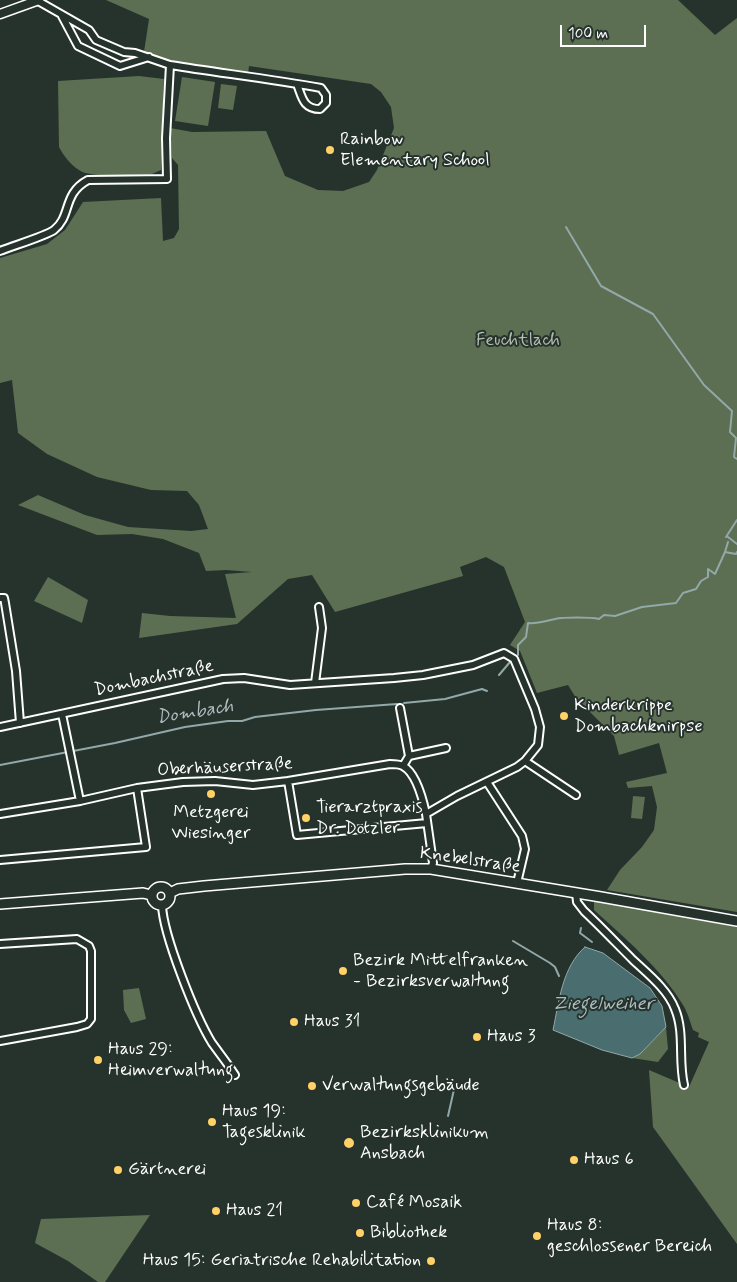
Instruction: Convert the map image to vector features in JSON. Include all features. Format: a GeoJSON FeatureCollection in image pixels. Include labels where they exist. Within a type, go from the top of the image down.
{"type":"FeatureCollection","features":[{"type":"Feature","properties":{"kind":"main road","name":"Knebelstraße"},"geometry":{"type":"LineString","coordinates":[[170,893],[178,889],[204,886],[405,869],[431,869],[737,921]]}},
{"type":"Feature","properties":{"kind":"main road"},"geometry":{"type":"LineString","coordinates":[[160,886],[166,888],[170,893],[169,899],[162,905],[156,904],[151,895],[154,889],[160,886]]}},
{"type":"Feature","properties":{"kind":"main road"},"geometry":{"type":"LineString","coordinates":[[0,904],[143,893],[151,895]]}},
{"type":"Feature","properties":{"kind":"street"},"geometry":{"type":"LineString","coordinates":[[0,14],[39,0],[89,30],[96,40],[124,52],[135,53],[170,65],[298,84],[321,88],[326,95],[326,103],[320,109],[312,109],[305,104],[298,84]]}},
{"type":"Feature","properties":{"kind":"street"},"geometry":{"type":"LineString","coordinates":[[62,15],[78,46],[120,66],[149,57]]}},
{"type":"Feature","properties":{"kind":"street"},"geometry":{"type":"LineString","coordinates":[[0,251],[54,231],[62,221],[71,195],[79,185],[88,180],[167,179],[166,138],[170,65]]}},
{"type":"Feature","properties":{"kind":"street"},"geometry":{"type":"LineString","coordinates":[[3,600],[16,672],[20,723]]}},
{"type":"Feature","properties":{"kind":"street"},"geometry":{"type":"LineString","coordinates":[[315,683],[322,628],[319,607]]}},
{"type":"Feature","properties":{"kind":"street","name":"Dombachstraße"},"geometry":{"type":"LineString","coordinates":[[0,727],[223,679],[244,678],[290,685],[423,675],[474,665],[504,653],[514,660],[535,709],[540,727],[538,745],[525,761]]}},
{"type":"Feature","properties":{"kind":"street"},"geometry":{"type":"LineString","coordinates":[[400,708],[409,756],[404,766],[414,778],[422,796],[428,822],[433,863],[431,869]]}},
{"type":"Feature","properties":{"kind":"street"},"geometry":{"type":"LineString","coordinates":[[62,714],[80,801]]}},
{"type":"Feature","properties":{"kind":"street"},"geometry":{"type":"LineString","coordinates":[[409,756],[446,748]]}},
{"type":"Feature","properties":{"kind":"street"},"geometry":{"type":"LineString","coordinates":[[426,814],[457,796],[517,768],[525,761],[576,795]]}},
{"type":"Feature","properties":{"kind":"street","name":"Oberhäuserstraße"},"geometry":{"type":"LineString","coordinates":[[0,814],[80,801],[136,788],[183,782],[215,781],[253,785],[288,781],[379,765],[404,766]]}},
{"type":"Feature","properties":{"kind":"street"},"geometry":{"type":"LineString","coordinates":[[288,781],[297,835],[428,822]]}},
{"type":"Feature","properties":{"kind":"street"},"geometry":{"type":"LineString","coordinates":[[486,782],[522,836],[526,849],[517,884]]}},
{"type":"Feature","properties":{"kind":"street","name":"Oberhäuserstraße"},"geometry":{"type":"LineString","coordinates":[[0,860],[146,847],[136,788]]}},
{"type":"Feature","properties":{"kind":"street"},"geometry":{"type":"LineString","coordinates":[[576,893],[577,902],[584,911],[653,979],[675,1009],[682,1040],[681,1075],[684,1085]]}},
{"type":"Feature","properties":{"kind":"street"},"geometry":{"type":"LineString","coordinates":[[162,905],[162,915],[168,935],[202,1023],[212,1042],[236,1074]]}},
{"type":"Feature","properties":{"kind":"street"},"geometry":{"type":"LineString","coordinates":[[0,944],[77,939],[89,946],[91,951],[91,1019],[87,1024],[77,1027],[0,1041]]}},
{"type":"Feature","properties":{"kind":"green space","name":"Feuchtlach"},"geometry":{"type":"Polygon","coordinates":[[[106,0],[678,0],[715,35],[737,18],[737,912],[607,890],[620,870],[642,847],[654,830],[657,807],[652,786],[628,788],[626,782],[667,773],[659,743],[619,755],[614,736],[576,698],[568,685],[537,693],[520,651],[510,645],[525,622],[504,567],[486,557],[460,567],[463,576],[335,612],[312,575],[288,579],[237,624],[139,638],[142,613],[170,616],[236,618],[225,574],[252,572],[206,571],[199,553],[163,539],[132,534],[97,535],[18,505],[38,495],[85,515],[128,527],[191,531],[208,529],[199,505],[187,491],[151,490],[97,477],[47,454],[18,433],[12,380],[0,383],[0,258],[47,244],[65,230],[83,202],[161,198],[163,241],[174,238],[179,229],[178,165],[172,158],[170,128],[192,132],[266,131],[285,176],[318,190],[343,191],[369,182],[377,170],[394,128],[391,107],[381,92],[371,84],[249,66],[248,74],[174,62],[144,52],[149,19],[106,0]]]}},
{"type":"Feature","properties":{"kind":"green space"},"geometry":{"type":"Polygon","coordinates":[[[139,76],[164,79],[161,170],[152,174],[114,175],[85,173],[79,170],[67,160],[59,147],[58,81],[139,76]]]}},
{"type":"Feature","properties":{"kind":"green space"},"geometry":{"type":"Polygon","coordinates":[[[182,77],[215,82],[208,126],[175,121],[182,77]]]}},
{"type":"Feature","properties":{"kind":"green space"},"geometry":{"type":"Polygon","coordinates":[[[221,84],[237,86],[233,110],[218,108],[221,84]]]}},
{"type":"Feature","properties":{"kind":"green space"},"geometry":{"type":"Polygon","coordinates":[[[48,577],[88,600],[82,623],[34,601],[48,577]]]}},
{"type":"Feature","properties":{"kind":"green space"},"geometry":{"type":"Polygon","coordinates":[[[633,796],[645,797],[642,819],[631,818],[633,796]]]}},
{"type":"Feature","properties":{"kind":"green space"},"geometry":{"type":"Polygon","coordinates":[[[594,901],[737,927],[737,1244],[653,1127],[649,1070],[689,1087],[709,1042],[698,1037],[699,1033],[693,1030],[688,1014],[675,992],[654,967],[594,910],[594,901]]]}},
{"type":"Feature","properties":{"kind":"green space"},"geometry":{"type":"Polygon","coordinates":[[[139,988],[146,1019],[131,1023],[124,1010],[123,990],[139,988]]]}},
{"type":"Feature","properties":{"kind":"green space"},"geometry":{"type":"Polygon","coordinates":[[[666,1027],[668,1049],[658,1062],[632,1058],[640,1054],[666,1027]]]}},
{"type":"Feature","properties":{"kind":"green space"},"geometry":{"type":"Polygon","coordinates":[[[150,1215],[105,1282],[98,1282],[68,1261],[35,1243],[41,1219],[150,1215]]]}},
{"type":"Feature","properties":{"kind":"water","name":"Ziegelweiher"},"geometry":{"type":"Polygon","coordinates":[[[585,947],[603,953],[650,988],[662,1006],[666,1027],[640,1054],[632,1058],[602,1050],[553,1030],[566,975],[577,955],[585,947]]]}},
{"type":"Feature","properties":{"kind":"waterway"},"geometry":{"type":"LineString","coordinates":[[566,227],[601,286],[653,314],[704,385],[732,411],[730,432],[736,438],[734,457],[737,459]]}},
{"type":"Feature","properties":{"kind":"waterway"},"geometry":{"type":"LineString","coordinates":[[726,537],[737,520]]}},
{"type":"Feature","properties":{"kind":"waterway"},"geometry":{"type":"LineString","coordinates":[[728,537],[737,544]]}},
{"type":"Feature","properties":{"kind":"waterway"},"geometry":{"type":"LineString","coordinates":[[725,552],[728,542]]}},
{"type":"Feature","properties":{"kind":"waterway","name":"Dombach"},"geometry":{"type":"LineString","coordinates":[[518,655],[518,645],[526,637],[528,623],[564,618],[599,619],[604,615],[615,616],[642,607],[676,603],[683,593],[696,589],[701,581],[708,577],[708,569],[715,574],[725,552],[736,554],[737,552]]}},
{"type":"Feature","properties":{"kind":"waterway","name":"Dombach"},"geometry":{"type":"LineString","coordinates":[[499,675],[510,662]]}},
{"type":"Feature","properties":{"kind":"waterway","name":"Dombach"},"geometry":{"type":"LineString","coordinates":[[404,703],[445,699],[482,689],[487,691]]}},
{"type":"Feature","properties":{"kind":"waterway","name":"Dombach"},"geometry":{"type":"LineString","coordinates":[[0,765],[115,743],[185,727],[316,710],[397,704]]}},
{"type":"Feature","properties":{"kind":"waterway"},"geometry":{"type":"LineString","coordinates":[[581,928],[580,933],[592,942]]}},
{"type":"Feature","properties":{"kind":"waterway"},"geometry":{"type":"LineString","coordinates":[[513,941],[550,963],[555,967],[559,976]]}},
{"type":"Feature","properties":{"kind":"waterway"},"geometry":{"type":"LineString","coordinates":[[448,1116],[455,1085]]}},
{"type":"Feature","properties":{"kind":"place","name":"Rainbow Elementary School"},"geometry":{"type":"Point","coordinates":[330,150]}},
{"type":"Feature","properties":{"kind":"place","name":"Kinderkrippe Dombachknirpse"},"geometry":{"type":"Point","coordinates":[564,716]}},
{"type":"Feature","properties":{"kind":"place","name":"Metzgerei Wiesinger"},"geometry":{"type":"Point","coordinates":[211,794]}},
{"type":"Feature","properties":{"kind":"place","name":"Tierarztpraxis Dr. Dotzler"},"geometry":{"type":"Point","coordinates":[306,818]}},
{"type":"Feature","properties":{"kind":"place","name":"Bezirk Mittelfranken - Bezirksverwaltung"},"geometry":{"type":"Point","coordinates":[343,971]}},
{"type":"Feature","properties":{"kind":"place","name":"Haus 31"},"geometry":{"type":"Point","coordinates":[294,1022]}},
{"type":"Feature","properties":{"kind":"place","name":"Haus 3"},"geometry":{"type":"Point","coordinates":[477,1037]}},
{"type":"Feature","properties":{"kind":"place","name":"Haus 29: Heimverwaltung"},"geometry":{"type":"Point","coordinates":[98,1060]}},
{"type":"Feature","properties":{"kind":"place","name":"Verwaltungsgebäude"},"geometry":{"type":"Point","coordinates":[312,1086]}},
{"type":"Feature","properties":{"kind":"place","name":"Haus 19: Tagesklinik"},"geometry":{"type":"Point","coordinates":[212,1122]}},
{"type":"Feature","properties":{"kind":"place","name":"Bezirksklinikum Ansbach"},"geometry":{"type":"Point","coordinates":[349,1143]}},
{"type":"Feature","properties":{"kind":"place","name":"Haus 6"},"geometry":{"type":"Point","coordinates":[574,1160]}},
{"type":"Feature","properties":{"kind":"place","name":"Gärtnerei"},"geometry":{"type":"Point","coordinates":[118,1170]}},
{"type":"Feature","properties":{"kind":"place","name":"Café Mosaik"},"geometry":{"type":"Point","coordinates":[356,1203]}},
{"type":"Feature","properties":{"kind":"place","name":"Haus 21"},"geometry":{"type":"Point","coordinates":[216,1211]}},
{"type":"Feature","properties":{"kind":"place","name":"Bibliothek"},"geometry":{"type":"Point","coordinates":[360,1233]}},
{"type":"Feature","properties":{"kind":"place","name":"Haus 8: geschlossener Bereich"},"geometry":{"type":"Point","coordinates":[537,1236]}},
{"type":"Feature","properties":{"kind":"place","name":"Haus 15: Geriatrische Rehabilitation"},"geometry":{"type":"Point","coordinates":[431,1261]}}]}
